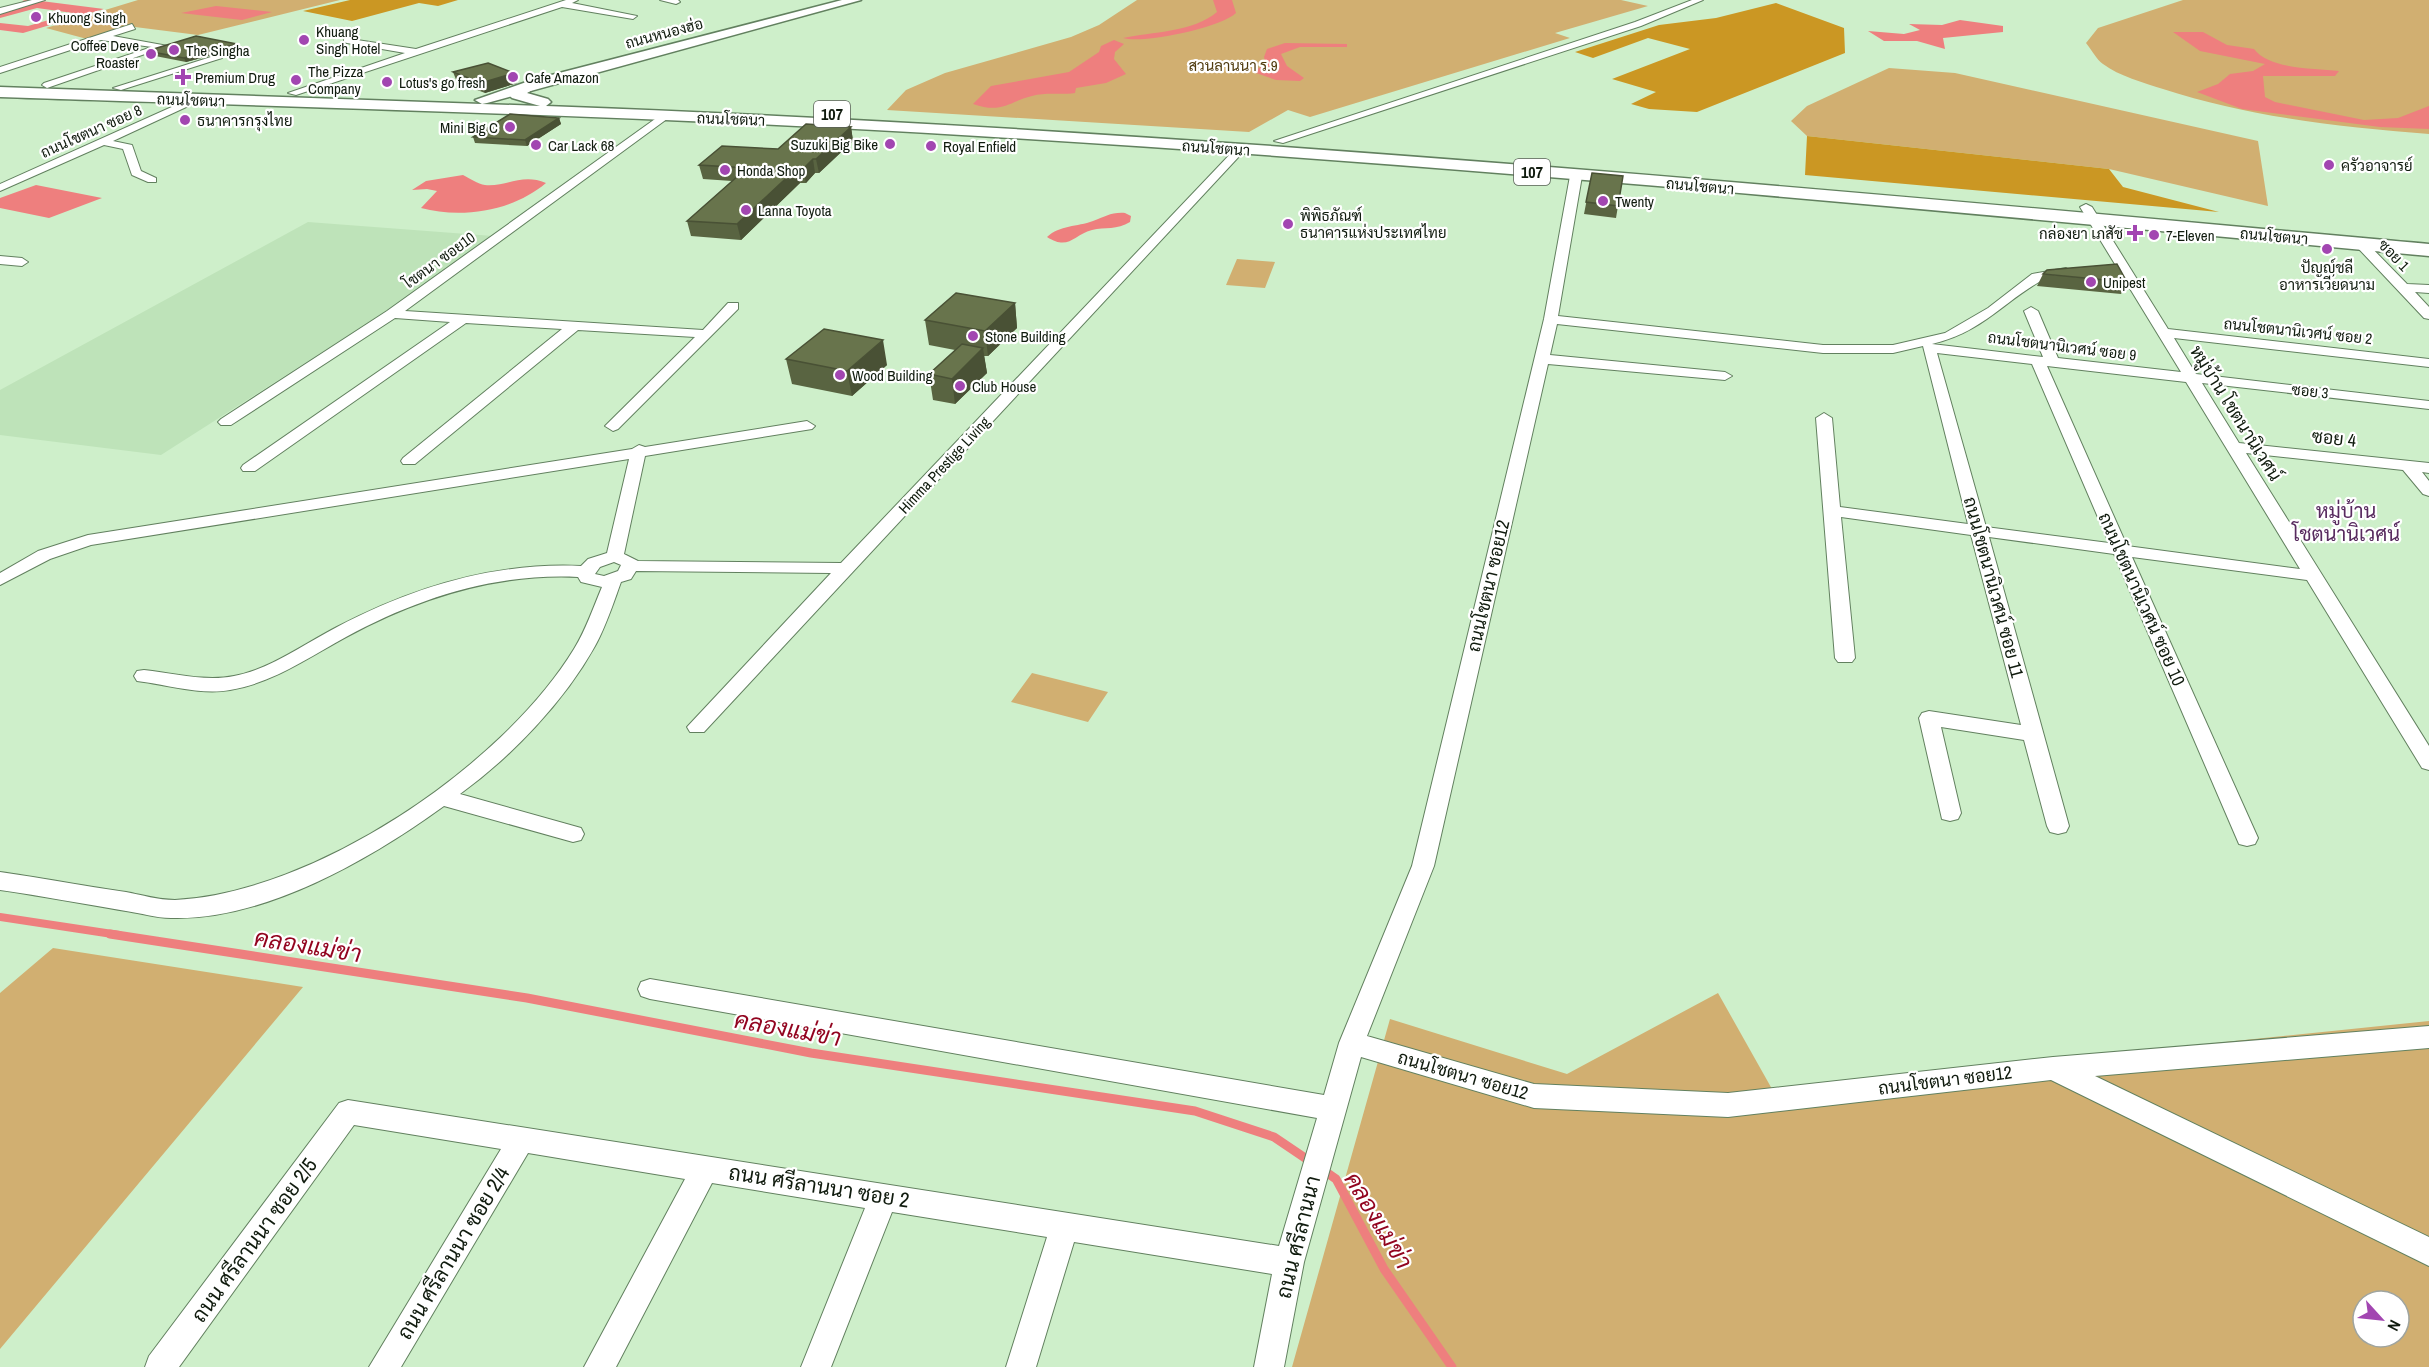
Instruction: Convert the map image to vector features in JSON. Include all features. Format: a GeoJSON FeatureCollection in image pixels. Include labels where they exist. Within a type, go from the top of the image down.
{"type":"FeatureCollection","features":[{"type":"Feature","properties":{"kind":"main road","name":"ถนนหนองฮ่อ"},"geometry":{"type":"LineString","coordinates":[[482,100],[537,83],[855,0]]}},
{"type":"Feature","properties":{"kind":"main road","name":"ถนนโชตนา"},"geometry":{"type":"LineString","coordinates":[[0,83],[543,102],[775,116],[2429,239]]}},
{"type":"Feature","properties":{"kind":"main road"},"geometry":{"type":"LineString","coordinates":[[537,83],[520,91],[517,95],[543,102]]}},
{"type":"Feature","properties":{"kind":"main road","name":"ถนนโชตนา"},"geometry":{"type":"LineString","coordinates":[[0,92],[666,117],[775,116],[1279,141],[2090,213],[2429,250]]}},
{"type":"Feature","properties":{"kind":"main road"},"geometry":{"type":"LineString","coordinates":[[469,110],[482,100]]}},
{"type":"Feature","properties":{"kind":"street"},"geometry":{"type":"LineString","coordinates":[[0,2],[10,0]]}},
{"type":"Feature","properties":{"kind":"street"},"geometry":{"type":"LineString","coordinates":[[293,93],[574,0]]}},
{"type":"Feature","properties":{"kind":"street"},"geometry":{"type":"LineString","coordinates":[[664,0],[676,2]]}},
{"type":"Feature","properties":{"kind":"street"},"geometry":{"type":"LineString","coordinates":[[1279,141],[1638,24],[1700,0]]}},
{"type":"Feature","properties":{"kind":"street"},"geometry":{"type":"LineString","coordinates":[[0,11],[38,1]]}},
{"type":"Feature","properties":{"kind":"street"},"geometry":{"type":"LineString","coordinates":[[1667,1],[1684,5]]}},
{"type":"Feature","properties":{"kind":"street"},"geometry":{"type":"LineString","coordinates":[[561,4],[633,16]]}},
{"type":"Feature","properties":{"kind":"street"},"geometry":{"type":"LineString","coordinates":[[0,70],[132,27]]}},
{"type":"Feature","properties":{"kind":"street"},"geometry":{"type":"LineString","coordinates":[[47,85],[164,46],[100,37]]}},
{"type":"Feature","properties":{"kind":"street"},"geometry":{"type":"LineString","coordinates":[[346,40],[417,52]]}},
{"type":"Feature","properties":{"kind":"street"},"geometry":{"type":"LineString","coordinates":[[118,88],[217,58]]}},
{"type":"Feature","properties":{"kind":"street","name":"ถนนโชตนา ซอย 8"},"geometry":{"type":"LineString","coordinates":[[0,188],[194,100]]}},
{"type":"Feature","properties":{"kind":"street","name":"โชตนา ซอย10"},"geometry":{"type":"LineString","coordinates":[[226,422],[392,314],[666,117]]}},
{"type":"Feature","properties":{"kind":"street"},"geometry":{"type":"LineString","coordinates":[[105,142],[128,147],[136,173],[152,180]]}},
{"type":"Feature","properties":{"kind":"street","name":"Himma Prestige Living"},"geometry":{"type":"LineString","coordinates":[[697,727],[1240,150]]}},
{"type":"Feature","properties":{"kind":"street","name":"ถนนโชตนา ซอย12"},"geometry":{"type":"LineString","coordinates":[[1576,176],[1551,320],[1424,866],[1352,1042],[1534,1096],[1728,1105],[2053,1068],[2429,1037]]}},
{"type":"Feature","properties":{"kind":"street","name":"หมู่บ้าน โชตนานิเวศน์"},"geometry":{"type":"LineString","coordinates":[[2090,213],[2429,763]]}},
{"type":"Feature","properties":{"kind":"street","name":"ซอย 1"},"geometry":{"type":"LineString","coordinates":[[2361,244],[2429,315]]}},
{"type":"Feature","properties":{"kind":"street"},"geometry":{"type":"LineString","coordinates":[[0,260],[22,262]]}},
{"type":"Feature","properties":{"kind":"street"},"geometry":{"type":"LineString","coordinates":[[2103,270],[2124,269]]}},
{"type":"Feature","properties":{"kind":"street"},"geometry":{"type":"LineString","coordinates":[[1551,320],[1813,348],[1893,349],[1950,336],[1993,311],[2037,277],[2081,271]]}},
{"type":"Feature","properties":{"kind":"street"},"geometry":{"type":"LineString","coordinates":[[2403,288],[2429,290]]}},
{"type":"Feature","properties":{"kind":"street"},"geometry":{"type":"LineString","coordinates":[[613,426],[733,306]]}},
{"type":"Feature","properties":{"kind":"street","name":"ถนนโชตนานิเวศน์ ซอย 10"},"geometry":{"type":"LineString","coordinates":[[2031,311],[2044,361],[2120,550],[2247,838]]}},
{"type":"Feature","properties":{"kind":"street"},"geometry":{"type":"LineString","coordinates":[[392,314],[706,334]]}},
{"type":"Feature","properties":{"kind":"street"},"geometry":{"type":"LineString","coordinates":[[249,468],[463,319]]}},
{"type":"Feature","properties":{"kind":"street"},"geometry":{"type":"LineString","coordinates":[[409,461],[574,326]]}},
{"type":"Feature","properties":{"kind":"street","name":"ถนนโชตนานิเวศน์ ซอย 2"},"geometry":{"type":"LineString","coordinates":[[2163,333],[2429,363]]}},
{"type":"Feature","properties":{"kind":"street","name":"ถนนโชตนานิเวศน์ ซอย 9"},"geometry":{"type":"LineString","coordinates":[[1929,348],[2191,378]]}},
{"type":"Feature","properties":{"kind":"street","name":"ถนนโชตนานิเวศน์ ซอย 11"},"geometry":{"type":"LineString","coordinates":[[1929,348],[2058,826]]}},
{"type":"Feature","properties":{"kind":"street"},"geometry":{"type":"LineString","coordinates":[[1542,359],[1725,375]]}},
{"type":"Feature","properties":{"kind":"street","name":"ซอย 3"},"geometry":{"type":"LineString","coordinates":[[2191,378],[2429,405]]}},
{"type":"Feature","properties":{"kind":"street"},"geometry":{"type":"LineString","coordinates":[[1824,418],[1845,658]]}},
{"type":"Feature","properties":{"kind":"street"},"geometry":{"type":"LineString","coordinates":[[0,580],[44,555],[88,540],[639,450],[807,426]]}},
{"type":"Feature","properties":{"kind":"street","name":"ซอย 4"},"geometry":{"type":"LineString","coordinates":[[2234,447],[2429,468]]}},
{"type":"Feature","properties":{"kind":"street"},"geometry":{"type":"LineString","coordinates":[[615,556],[639,450]]}},
{"type":"Feature","properties":{"kind":"street"},"geometry":{"type":"LineString","coordinates":[[2408,466],[2429,491]]}},
{"type":"Feature","properties":{"kind":"street"},"geometry":{"type":"LineString","coordinates":[[1832,511],[2314,576]]}},
{"type":"Feature","properties":{"kind":"street"},"geometry":{"type":"LineString","coordinates":[[144,676],[213,685],[234,683],[295,658],[368,618],[482,579],[531,571],[586,572],[594,563],[615,556],[628,559],[631,566]]}},
{"type":"Feature","properties":{"kind":"street"},"geometry":{"type":"LineString","coordinates":[[631,566],[846,568]]}},
{"type":"Feature","properties":{"kind":"street"},"geometry":{"type":"LineString","coordinates":[[586,572],[587,578],[591,581],[613,581],[625,575],[631,566]]}},
{"type":"Feature","properties":{"kind":"street"},"geometry":{"type":"LineString","coordinates":[[0,881],[173,909],[236,903],[301,882],[397,828],[441,797],[530,719],[581,655],[613,581]]}},
{"type":"Feature","properties":{"kind":"street"},"geometry":{"type":"LineString","coordinates":[[1950,813],[1929,718],[2034,734]]}},
{"type":"Feature","properties":{"kind":"street"},"geometry":{"type":"LineString","coordinates":[[441,797],[573,834]]}},
{"type":"Feature","properties":{"kind":"street"},"geometry":{"type":"LineString","coordinates":[[650,989],[1334,1109]]}},
{"type":"Feature","properties":{"kind":"street","name":"ถนน ศรีลานนา"},"geometry":{"type":"LineString","coordinates":[[1269,1367],[1289,1262],[1352,1042]]}},
{"type":"Feature","properties":{"kind":"street"},"geometry":{"type":"LineString","coordinates":[[2053,1068],[2429,1252]]}},
{"type":"Feature","properties":{"kind":"street","name":"ถนน ศรีลานนา ซอย 2"},"geometry":{"type":"LineString","coordinates":[[348,1112],[1289,1262]]}},
{"type":"Feature","properties":{"kind":"street","name":"ถนน ศรีลานนา ซอย 2/5"},"geometry":{"type":"LineString","coordinates":[[160,1367],[348,1112]]}},
{"type":"Feature","properties":{"kind":"street","name":"ถนน ศรีลานนา ซอย 2/4"},"geometry":{"type":"LineString","coordinates":[[384,1367],[522,1139]]}},
{"type":"Feature","properties":{"kind":"street"},"geometry":{"type":"LineString","coordinates":[[599,1367],[705,1168]]}},
{"type":"Feature","properties":{"kind":"street"},"geometry":{"type":"LineString","coordinates":[[816,1367],[884,1196]]}},
{"type":"Feature","properties":{"kind":"street"},"geometry":{"type":"LineString","coordinates":[[1021,1367],[1065,1225]]}},
{"type":"Feature","properties":{"kind":"shaded area"},"geometry":{"type":"Polygon","coordinates":[[[350,0],[458,0],[438,6],[419,3],[352,21],[303,11],[350,0]]]}},
{"type":"Feature","properties":{"kind":"shaded area"},"geometry":{"type":"Polygon","coordinates":[[[1213,0],[1232,0],[1236,13],[1214,24],[1163,37],[1123,38],[1197,24],[1217,12],[1213,0]]]}},
{"type":"Feature","properties":{"kind":"shaded area"},"geometry":{"type":"Polygon","coordinates":[[[41,1],[104,9],[23,33],[0,30],[0,23],[28,26],[73,13],[37,8],[0,18],[0,13],[41,1]]]}},
{"type":"Feature","properties":{"kind":"shaded area"},"geometry":{"type":"Polygon","coordinates":[[[1776,3],[1844,28],[1845,53],[1697,112],[1649,109],[1631,104],[1656,92],[1612,79],[1690,49],[1648,38],[1593,58],[1575,52],[1659,25],[1716,18],[1776,3]]]}},
{"type":"Feature","properties":{"kind":"shaded area"},"geometry":{"type":"Polygon","coordinates":[[[216,6],[272,12],[242,20],[181,13],[216,6]]]}},
{"type":"Feature","properties":{"kind":"shaded area"},"geometry":{"type":"Polygon","coordinates":[[[1960,20],[2003,26],[2003,32],[1943,38],[1945,49],[1917,41],[1884,41],[1868,31],[1904,34],[1920,30],[1909,24],[1942,25],[1960,20]]]}},
{"type":"Feature","properties":{"kind":"shaded area"},"geometry":{"type":"Polygon","coordinates":[[[2173,32],[2203,32],[2227,45],[2254,49],[2271,61],[2306,68],[2339,71],[2335,76],[2263,76],[2265,97],[2275,102],[2364,120],[2398,118],[2429,106],[2429,129],[2380,127],[2242,109],[2197,92],[2218,84],[2230,74],[2253,71],[2265,64],[2200,51],[2173,32]]]}},
{"type":"Feature","properties":{"kind":"shaded area"},"geometry":{"type":"Polygon","coordinates":[[[1114,40],[1124,44],[1115,52],[1114,59],[1126,74],[1106,83],[1076,88],[1075,93],[1037,95],[991,108],[973,104],[991,86],[1069,72],[1099,52],[1101,46],[1114,40]]]}},
{"type":"Feature","properties":{"kind":"shaded area"},"geometry":{"type":"Polygon","coordinates":[[[1285,43],[1347,44],[1347,47],[1300,47],[1281,54],[1287,66],[1304,78],[1300,81],[1276,80],[1254,71],[1266,64],[1264,57],[1267,49],[1285,43]]]}},
{"type":"Feature","properties":{"kind":"shaded area"},"geometry":{"type":"Polygon","coordinates":[[[1807,136],[2109,169],[2123,187],[2219,212],[1805,175],[1807,136]]]}},
{"type":"Feature","properties":{"kind":"shaded area"},"geometry":{"type":"Polygon","coordinates":[[[463,175],[485,185],[529,179],[546,183],[533,193],[518,200],[486,210],[453,213],[421,208],[437,191],[412,190],[426,181],[463,175]]]}},
{"type":"Feature","properties":{"kind":"shaded area"},"geometry":{"type":"Polygon","coordinates":[[[36,185],[102,198],[49,218],[0,208],[0,198],[36,185]]]}},
{"type":"Feature","properties":{"kind":"shaded area"},"geometry":{"type":"Polygon","coordinates":[[[1125,213],[1131,216],[1130,222],[1120,226],[1092,230],[1071,241],[1061,243],[1047,237],[1063,228],[1112,214],[1125,213]]]}},
{"type":"Feature","properties":{"kind":"shaded area"},"geometry":{"type":"Polygon","coordinates":[[[308,222],[493,236],[377,317],[161,455],[0,435],[0,390],[308,222]]]}},
{"type":"Feature","properties":{"kind":"green space"},"geometry":{"type":"Polygon","coordinates":[[[138,0],[340,0],[198,35],[135,27],[87,39],[46,28],[138,0]]]}},
{"type":"Feature","properties":{"kind":"green space","name":"สวนลานนา ร.9"},"geometry":{"type":"Polygon","coordinates":[[[1137,0],[1621,0],[1648,6],[1555,33],[1570,38],[1310,117],[1288,110],[1249,132],[887,110],[906,90],[945,73],[1071,37],[1099,25],[1137,0]]]}},
{"type":"Feature","properties":{"kind":"green space"},"geometry":{"type":"Polygon","coordinates":[[[2183,0],[2429,0],[2429,134],[2294,119],[2195,99],[2116,72],[2101,62],[2086,43],[2098,28],[2183,0]]]}},
{"type":"Feature","properties":{"kind":"green space"},"geometry":{"type":"Polygon","coordinates":[[[1889,68],[1955,73],[2258,141],[2268,206],[2109,169],[1807,136],[1791,121],[1807,106],[1889,68]]]}},
{"type":"Feature","properties":{"kind":"green space"},"geometry":{"type":"Polygon","coordinates":[[[1237,259],[1275,262],[1265,288],[1226,285],[1237,259]]]}},
{"type":"Feature","properties":{"kind":"green space"},"geometry":{"type":"Polygon","coordinates":[[[1032,673],[1108,692],[1088,722],[1011,702],[1032,673]]]}},
{"type":"Feature","properties":{"kind":"green space"},"geometry":{"type":"Polygon","coordinates":[[[53,948],[303,987],[0,1349],[0,993],[53,948]]]}},
{"type":"Feature","properties":{"kind":"green space"},"geometry":{"type":"Polygon","coordinates":[[[1718,993],[1772,1089],[2429,1021],[2429,1367],[1292,1367],[1390,1019],[1567,1074],[1718,993]]]}},
{"type":"Feature","properties":{"kind":"building"},"geometry":{"type":"Polygon","coordinates":[[[196,36],[237,44],[184,58],[147,51],[196,36]]]}},
{"type":"Feature","properties":{"kind":"building"},"geometry":{"type":"Polygon","coordinates":[[[488,63],[514,73],[481,83],[453,72],[488,63]]]}},
{"type":"Feature","properties":{"kind":"building"},"geometry":{"type":"Polygon","coordinates":[[[510,114],[559,118],[525,140],[473,137],[510,114]]]}},
{"type":"Feature","properties":{"kind":"building"},"geometry":{"type":"Polygon","coordinates":[[[806,124],[851,127],[803,169],[797,168],[737,224],[687,221],[747,168],[699,165],[722,146],[778,149],[806,124]]]}},
{"type":"Feature","properties":{"kind":"building"},"geometry":{"type":"Polygon","coordinates":[[[1592,173],[1623,176],[1618,206],[1586,202],[1592,173]]]}},
{"type":"Feature","properties":{"kind":"building"},"geometry":{"type":"Polygon","coordinates":[[[2117,264],[2127,282],[2043,274],[2047,270],[2117,264]]]}},
{"type":"Feature","properties":{"kind":"building"},"geometry":{"type":"Polygon","coordinates":[[[956,293],[1015,303],[985,331],[925,320],[956,293]]]}},
{"type":"Feature","properties":{"kind":"building"},"geometry":{"type":"Polygon","coordinates":[[[824,329],[883,340],[847,371],[786,359],[824,329]]]}},
{"type":"Feature","properties":{"kind":"building"},"geometry":{"type":"Polygon","coordinates":[[[962,344],[983,348],[952,379],[929,374],[962,344]]]}},
{"type":"Feature","properties":{"kind":"waterway"},"geometry":{"type":"LineString","coordinates":[[31,0],[24,2],[34,3]]}},
{"type":"Feature","properties":{"kind":"waterway","name":"คลองแม่ข่า"},"geometry":{"type":"LineString","coordinates":[[0,917],[119,935]]}},
{"type":"Feature","properties":{"kind":"waterway","name":"คลองแม่ข่า"},"geometry":{"type":"LineString","coordinates":[[110,934],[527,998],[811,1053],[1195,1111],[1274,1137],[1311,1162]]}},
{"type":"Feature","properties":{"kind":"waterway","name":"คลองแม่ข่า"},"geometry":{"type":"LineString","coordinates":[[1323,1170],[1336,1179],[1384,1269],[1452,1367]]}},
{"type":"Feature","properties":{"kind":"place","name":"Khuong Singh"},"geometry":{"type":"Point","coordinates":[36,17]}},
{"type":"Feature","properties":{"kind":"place","name":"Khuang Singh Hotel"},"geometry":{"type":"Point","coordinates":[304,40]}},
{"type":"Feature","properties":{"kind":"place","name":"The Singha"},"geometry":{"type":"Point","coordinates":[174,50]}},
{"type":"Feature","properties":{"kind":"place","name":"Coffee Deve Roaster"},"geometry":{"type":"Point","coordinates":[151,54]}},
{"type":"Feature","properties":{"kind":"place","name":"Premium Drug"},"geometry":{"type":"Point","coordinates":[183,77]}},
{"type":"Feature","properties":{"kind":"place","name":"Cafe Amazon"},"geometry":{"type":"Point","coordinates":[513,77]}},
{"type":"Feature","properties":{"kind":"place","name":"The Pizza Company"},"geometry":{"type":"Point","coordinates":[296,80]}},
{"type":"Feature","properties":{"kind":"place","name":"Lotus's go fresh"},"geometry":{"type":"Point","coordinates":[387,82]}},
{"type":"Feature","properties":{"kind":"place","name":"ธนาคารกรุงไทย"},"geometry":{"type":"Point","coordinates":[185,120]}},
{"type":"Feature","properties":{"kind":"place","name":"Mini Big C"},"geometry":{"type":"Point","coordinates":[510,127]}},
{"type":"Feature","properties":{"kind":"place","name":"Suzuki Big Bike"},"geometry":{"type":"Point","coordinates":[890,144]}},
{"type":"Feature","properties":{"kind":"place","name":"Car Lack 68"},"geometry":{"type":"Point","coordinates":[536,145]}},
{"type":"Feature","properties":{"kind":"place","name":"Royal Enfield"},"geometry":{"type":"Point","coordinates":[931,146]}},
{"type":"Feature","properties":{"kind":"place","name":"ครัวอาจารย์"},"geometry":{"type":"Point","coordinates":[2329,165]}},
{"type":"Feature","properties":{"kind":"place","name":"Honda Shop"},"geometry":{"type":"Point","coordinates":[725,170]}},
{"type":"Feature","properties":{"kind":"place","name":"Twenty"},"geometry":{"type":"Point","coordinates":[1603,201]}},
{"type":"Feature","properties":{"kind":"place","name":"Lanna Toyota"},"geometry":{"type":"Point","coordinates":[746,210]}},
{"type":"Feature","properties":{"kind":"place","name":"พิพิธภัณฑ์ ธนาคารแห่งประเทศไทย"},"geometry":{"type":"Point","coordinates":[1288,224]}},
{"type":"Feature","properties":{"kind":"place","name":"กล่องยา เภสัช"},"geometry":{"type":"Point","coordinates":[2135,233]}},
{"type":"Feature","properties":{"kind":"place","name":"7-Eleven"},"geometry":{"type":"Point","coordinates":[2154,235]}},
{"type":"Feature","properties":{"kind":"place","name":"ปัญญ์ชลี อาหารเวียดนาม"},"geometry":{"type":"Point","coordinates":[2327,249]}},
{"type":"Feature","properties":{"kind":"place","name":"Unipest"},"geometry":{"type":"Point","coordinates":[2091,282]}},
{"type":"Feature","properties":{"kind":"place","name":"Stone Building"},"geometry":{"type":"Point","coordinates":[973,336]}},
{"type":"Feature","properties":{"kind":"place","name":"Wood Building"},"geometry":{"type":"Point","coordinates":[840,375]}},
{"type":"Feature","properties":{"kind":"place","name":"Club House"},"geometry":{"type":"Point","coordinates":[960,386]}},
{"type":"Feature","properties":{"kind":"district","name":"หมู่บ้าน โชตนานิเวศน์"},"geometry":{"type":"Point","coordinates":[2346,522]}}]}
